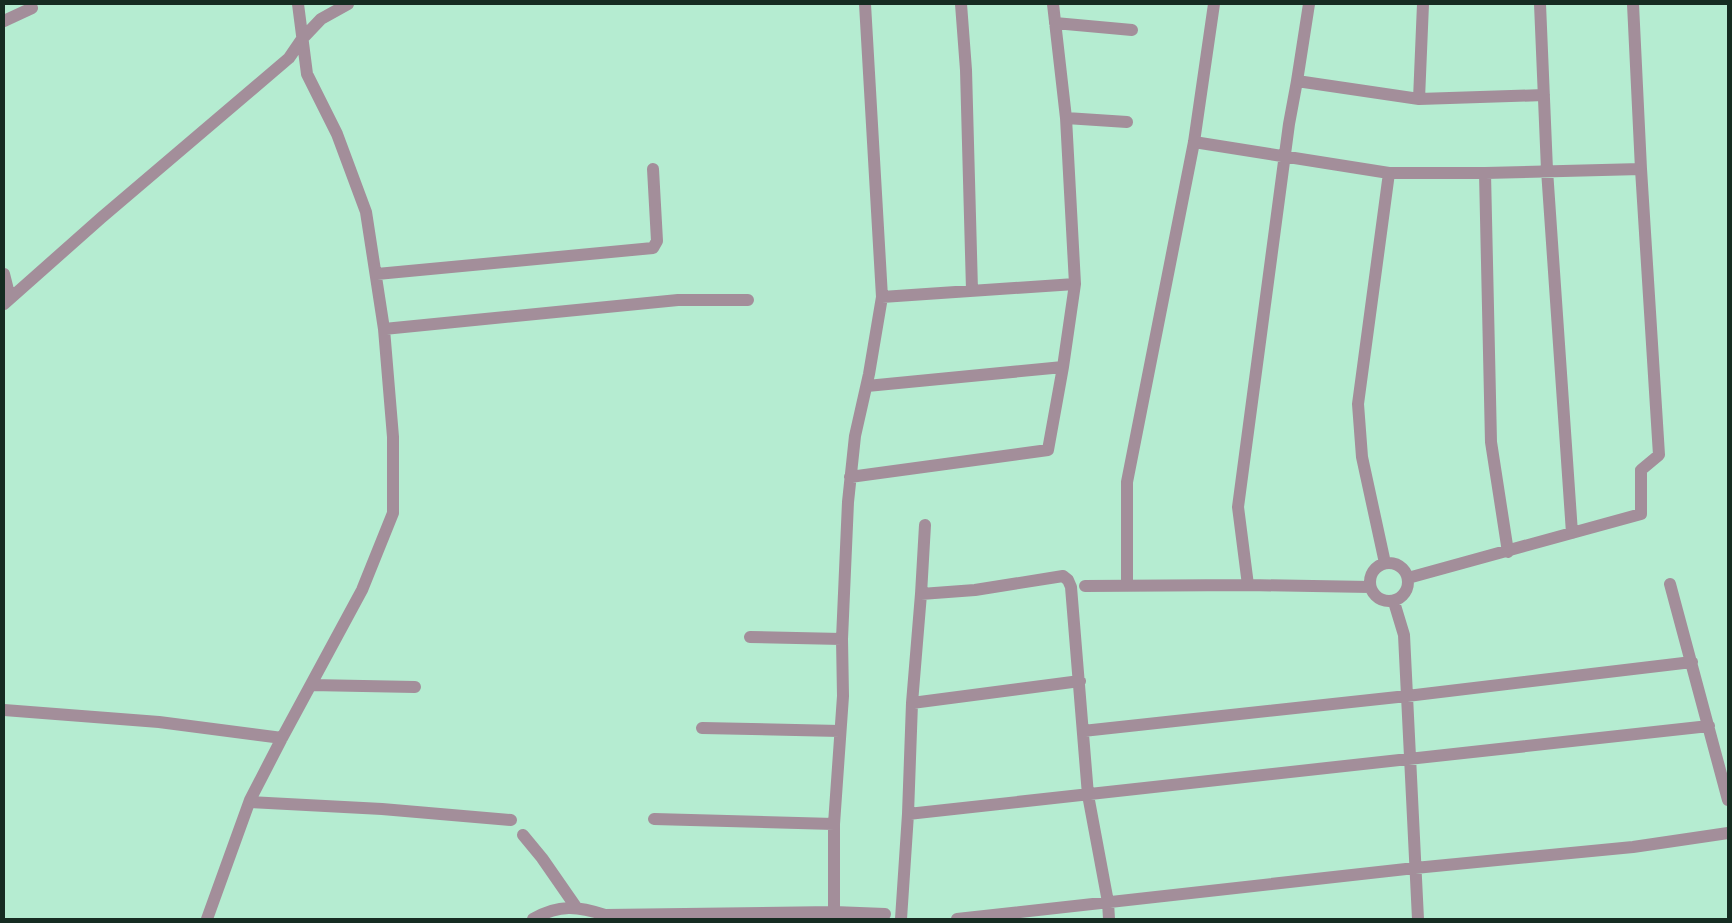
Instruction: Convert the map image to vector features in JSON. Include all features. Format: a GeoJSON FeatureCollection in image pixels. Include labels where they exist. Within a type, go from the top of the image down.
{"type":"FeatureCollection","features":[{"type":"Feature","properties":{"kind":"street"},"geometry":{"type":"LineString","coordinates":[[207,919],[250,802],[282,738],[362,590],[393,513],[393,437],[384,329],[366,212],[337,134],[307,74],[298,4]]}},
{"type":"Feature","properties":{"kind":"street"},"geometry":{"type":"LineString","coordinates":[[7,301],[101,218],[289,58],[302,39],[321,19],[348,4]]}},
{"type":"Feature","properties":{"kind":"street"},"geometry":{"type":"LineString","coordinates":[[834,912],[834,824],[843,696],[842,639],[850,477],[855,436],[882,297],[865,4]]}},
{"type":"Feature","properties":{"kind":"street"},"geometry":{"type":"LineString","coordinates":[[961,4],[966,70],[972,290]]}},
{"type":"Feature","properties":{"kind":"street"},"geometry":{"type":"LineString","coordinates":[[850,477],[1048,450],[1075,284],[1066,118],[1053,4]]}},
{"type":"Feature","properties":{"kind":"street"},"geometry":{"type":"LineString","coordinates":[[1126,586],[1127,482],[1194,142],[1214,4]]}},
{"type":"Feature","properties":{"kind":"street"},"geometry":{"type":"LineString","coordinates":[[1248,585],[1238,507],[1289,124],[1298,81],[1309,4]]}},
{"type":"Feature","properties":{"kind":"street"},"geometry":{"type":"LineString","coordinates":[[1419,99],[1423,4]]}},
{"type":"Feature","properties":{"kind":"street"},"geometry":{"type":"LineString","coordinates":[[1540,4],[1547,170],[1572,533]]}},
{"type":"Feature","properties":{"kind":"street"},"geometry":{"type":"LineString","coordinates":[[1408,578],[1641,514],[1641,470],[1658,455],[1633,4]]}},
{"type":"Feature","properties":{"kind":"street"},"geometry":{"type":"LineString","coordinates":[[4,21],[32,8]]}},
{"type":"Feature","properties":{"kind":"street"},"geometry":{"type":"LineString","coordinates":[[1055,23],[1132,30]]}},
{"type":"Feature","properties":{"kind":"street"},"geometry":{"type":"LineString","coordinates":[[1298,81],[1419,99],[1544,95]]}},
{"type":"Feature","properties":{"kind":"street"},"geometry":{"type":"LineString","coordinates":[[1066,118],[1126,122]]}},
{"type":"Feature","properties":{"kind":"street"},"geometry":{"type":"LineString","coordinates":[[1194,142],[1389,173],[1485,173],[1641,169]]}},
{"type":"Feature","properties":{"kind":"street"},"geometry":{"type":"LineString","coordinates":[[377,274],[653,248],[657,241],[653,169]]}},
{"type":"Feature","properties":{"kind":"street"},"geometry":{"type":"LineString","coordinates":[[1384,563],[1362,457],[1358,404],[1389,173]]}},
{"type":"Feature","properties":{"kind":"street"},"geometry":{"type":"LineString","coordinates":[[1485,173],[1491,442],[1508,552]]}},
{"type":"Feature","properties":{"kind":"street"},"geometry":{"type":"LineString","coordinates":[[4,274],[7,301]]}},
{"type":"Feature","properties":{"kind":"street"},"geometry":{"type":"LineString","coordinates":[[882,297],[1075,284]]}},
{"type":"Feature","properties":{"kind":"street"},"geometry":{"type":"LineString","coordinates":[[384,329],[678,300],[748,300]]}},
{"type":"Feature","properties":{"kind":"street"},"geometry":{"type":"LineString","coordinates":[[866,386],[1063,367]]}},
{"type":"Feature","properties":{"kind":"street"},"geometry":{"type":"LineString","coordinates":[[901,919],[908,814],[912,703],[925,525]]}},
{"type":"Feature","properties":{"kind":"street"},"geometry":{"type":"LineString","coordinates":[[1384,563],[1400,566],[1408,578],[1409,586],[1406,593],[1394,602],[1386,602],[1379,599],[1373,594],[1370,587],[1372,572],[1384,563]]}},
{"type":"Feature","properties":{"kind":"street"},"geometry":{"type":"LineString","coordinates":[[921,594],[975,590],[1063,576],[1068,580],[1071,587],[1080,681],[1088,795],[1108,902],[1109,919]]}},
{"type":"Feature","properties":{"kind":"street"},"geometry":{"type":"LineString","coordinates":[[1670,584],[1728,800]]}},
{"type":"Feature","properties":{"kind":"street"},"geometry":{"type":"LineString","coordinates":[[1085,586],[1248,585],[1370,587]]}},
{"type":"Feature","properties":{"kind":"street"},"geometry":{"type":"LineString","coordinates":[[1394,602],[1404,634],[1418,919]]}},
{"type":"Feature","properties":{"kind":"street"},"geometry":{"type":"LineString","coordinates":[[750,637],[842,639]]}},
{"type":"Feature","properties":{"kind":"street"},"geometry":{"type":"LineString","coordinates":[[1084,731],[1407,696],[1692,662]]}},
{"type":"Feature","properties":{"kind":"street"},"geometry":{"type":"LineString","coordinates":[[912,703],[1080,681]]}},
{"type":"Feature","properties":{"kind":"street"},"geometry":{"type":"LineString","coordinates":[[311,685],[415,688]]}},
{"type":"Feature","properties":{"kind":"street"},"geometry":{"type":"LineString","coordinates":[[4,710],[159,722],[282,738]]}},
{"type":"Feature","properties":{"kind":"street"},"geometry":{"type":"LineString","coordinates":[[908,814],[1709,726]]}},
{"type":"Feature","properties":{"kind":"street"},"geometry":{"type":"LineString","coordinates":[[702,728],[840,730]]}},
{"type":"Feature","properties":{"kind":"street"},"geometry":{"type":"LineString","coordinates":[[250,802],[382,809],[511,820]]}},
{"type":"Feature","properties":{"kind":"street"},"geometry":{"type":"LineString","coordinates":[[654,820],[834,824]]}},
{"type":"Feature","properties":{"kind":"street"},"geometry":{"type":"LineString","coordinates":[[957,919],[1414,868],[1633,848],[1728,833]]}},
{"type":"Feature","properties":{"kind":"street"},"geometry":{"type":"LineString","coordinates":[[523,835],[542,858],[576,907]]}},
{"type":"Feature","properties":{"kind":"street"},"geometry":{"type":"LineString","coordinates":[[533,919],[545,912],[576,907],[605,917],[834,912],[885,914]]}}]}
